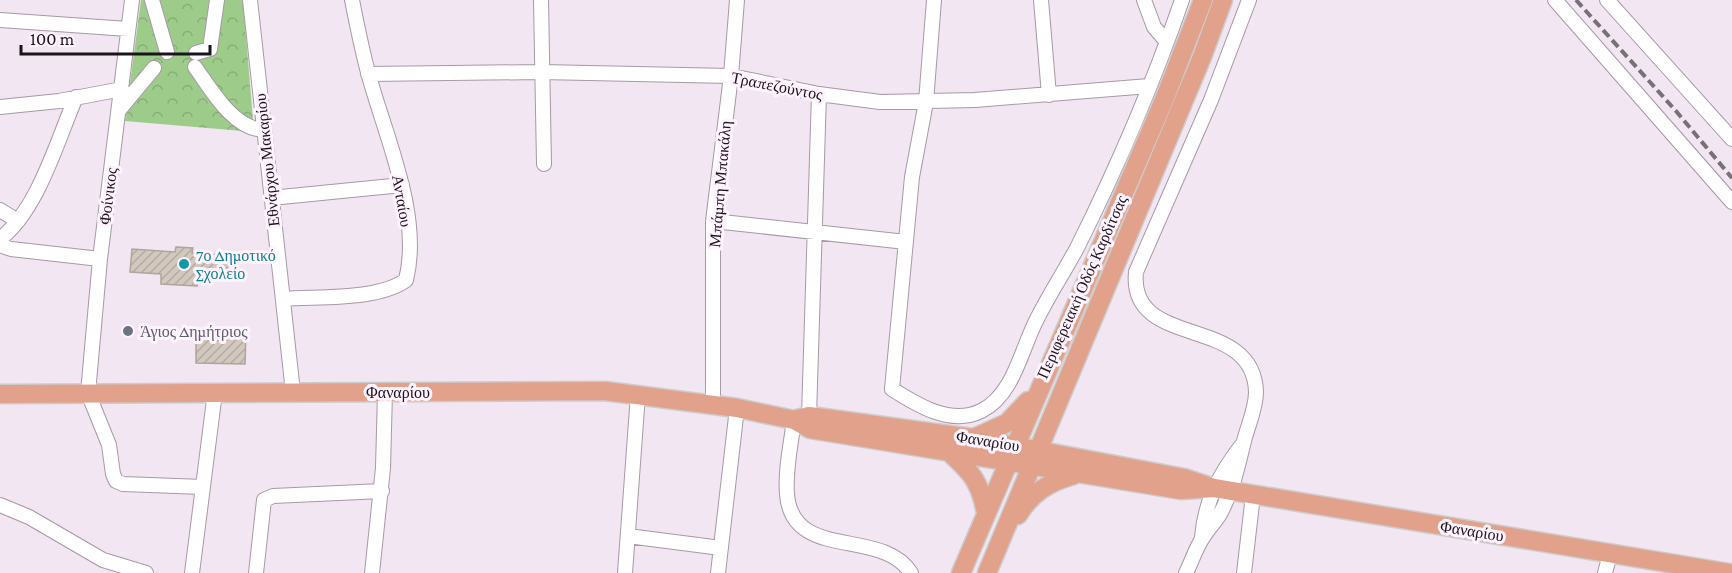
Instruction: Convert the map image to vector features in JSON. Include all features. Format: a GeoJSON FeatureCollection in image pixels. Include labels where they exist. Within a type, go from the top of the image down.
{"type":"FeatureCollection","features":[{"type":"Feature","properties":{"kind":"main road","name":"Περιφερειακή Οδός Καρδίτσας"},"geometry":{"type":"LineString","coordinates":[[960,573],[1164,100],[1203,0]]}},
{"type":"Feature","properties":{"kind":"main road","name":"Περιφερειακή Οδός Καρδίτσας"},"geometry":{"type":"LineString","coordinates":[[987,573],[1202,57],[1223,0]]}},
{"type":"Feature","properties":{"kind":"main road"},"geometry":{"type":"LineString","coordinates":[[972,438],[995,431],[1007,423],[1037,390]]}},
{"type":"Feature","properties":{"kind":"main road","name":"Φαναρίου"},"geometry":{"type":"LineString","coordinates":[[0,393],[605,391],[638,394],[801,418],[972,438],[1011,453],[1082,467],[1729,573]]}},
{"type":"Feature","properties":{"kind":"main road","name":"Φαναρίου"},"geometry":{"type":"LineString","coordinates":[[801,418],[810,429],[948,451],[1011,453]]}},
{"type":"Feature","properties":{"kind":"main road"},"geometry":{"type":"LineString","coordinates":[[1002,536],[1035,494],[1082,467],[1048,426]]}},
{"type":"Feature","properties":{"kind":"main road"},"geometry":{"type":"LineString","coordinates":[[948,451],[976,478],[982,492],[986,513]]}},
{"type":"Feature","properties":{"kind":"street","name":"Φοίνικος"},"geometry":{"type":"LineString","coordinates":[[88,393],[100,259],[132,0]]}},
{"type":"Feature","properties":{"kind":"street"},"geometry":{"type":"LineString","coordinates":[[153,0],[167,52]]}},
{"type":"Feature","properties":{"kind":"street"},"geometry":{"type":"LineString","coordinates":[[217,0],[210,49],[196,60],[229,111],[247,126],[264,130]]}},
{"type":"Feature","properties":{"kind":"street","name":"Εθνάρχου Μακαρίου"},"geometry":{"type":"LineString","coordinates":[[250,0],[293,392]]}},
{"type":"Feature","properties":{"kind":"street","name":"Ανταίου"},"geometry":{"type":"LineString","coordinates":[[283,299],[375,292],[398,286],[406,280],[410,255],[402,185],[368,74],[352,0]]}},
{"type":"Feature","properties":{"kind":"street"},"geometry":{"type":"LineString","coordinates":[[541,0],[544,164]]}},
{"type":"Feature","properties":{"kind":"street","name":"Μπάμπη Μπακάλη"},"geometry":{"type":"LineString","coordinates":[[713,404],[713,221],[731,76],[737,0]]}},
{"type":"Feature","properties":{"kind":"street"},"geometry":{"type":"LineString","coordinates":[[934,0],[926,102],[912,177],[892,389],[929,409],[965,416],[983,410],[1004,390],[1035,324],[1078,245],[1149,86],[1182,0]]}},
{"type":"Feature","properties":{"kind":"street"},"geometry":{"type":"LineString","coordinates":[[1041,0],[1048,95]]}},
{"type":"Feature","properties":{"kind":"street"},"geometry":{"type":"LineString","coordinates":[[1144,0],[1154,27],[1166,41]]}},
{"type":"Feature","properties":{"kind":"street"},"geometry":{"type":"LineString","coordinates":[[1186,573],[1202,538],[1204,513],[1222,489],[1225,467],[1244,442],[1255,398],[1254,377],[1249,364],[1226,344],[1172,326],[1157,317],[1142,300],[1136,276],[1140,261],[1211,100],[1249,0]]}},
{"type":"Feature","properties":{"kind":"street"},"geometry":{"type":"LineString","coordinates":[[1555,0],[1732,202]]}},
{"type":"Feature","properties":{"kind":"street"},"geometry":{"type":"LineString","coordinates":[[1607,0],[1732,139]]}},
{"type":"Feature","properties":{"kind":"street"},"geometry":{"type":"LineString","coordinates":[[0,20],[128,29]]}},
{"type":"Feature","properties":{"kind":"street"},"geometry":{"type":"LineString","coordinates":[[119,111],[154,68]]}},
{"type":"Feature","properties":{"kind":"street","name":"Τραπεζούντος"},"geometry":{"type":"LineString","coordinates":[[368,74],[541,72],[731,76],[819,94],[880,102],[926,102],[1048,95],[1149,86]]}},
{"type":"Feature","properties":{"kind":"street"},"geometry":{"type":"LineString","coordinates":[[0,107],[76,98],[122,89]]}},
{"type":"Feature","properties":{"kind":"street"},"geometry":{"type":"LineString","coordinates":[[819,94],[815,232],[801,418],[787,493],[794,518],[806,531],[819,537],[885,552],[901,561],[911,573]]}},
{"type":"Feature","properties":{"kind":"street"},"geometry":{"type":"LineString","coordinates":[[0,238],[18,221],[33,198],[76,98]]}},
{"type":"Feature","properties":{"kind":"street"},"geometry":{"type":"LineString","coordinates":[[271,198],[402,185]]}},
{"type":"Feature","properties":{"kind":"street"},"geometry":{"type":"LineString","coordinates":[[0,210],[18,221]]}},
{"type":"Feature","properties":{"kind":"street"},"geometry":{"type":"LineString","coordinates":[[713,221],[906,242]]}},
{"type":"Feature","properties":{"kind":"street"},"geometry":{"type":"LineString","coordinates":[[0,245],[11,249],[100,259]]}},
{"type":"Feature","properties":{"kind":"street"},"geometry":{"type":"LineString","coordinates":[[192,573],[215,392]]}},
{"type":"Feature","properties":{"kind":"street"},"geometry":{"type":"LineString","coordinates":[[372,573],[382,491],[385,392]]}},
{"type":"Feature","properties":{"kind":"street"},"geometry":{"type":"LineString","coordinates":[[88,393],[109,445],[113,474],[117,481],[123,484],[203,487]]}},
{"type":"Feature","properties":{"kind":"street"},"geometry":{"type":"LineString","coordinates":[[624,573],[638,394]]}},
{"type":"Feature","properties":{"kind":"street"},"geometry":{"type":"LineString","coordinates":[[718,573],[737,408]]}},
{"type":"Feature","properties":{"kind":"street"},"geometry":{"type":"LineString","coordinates":[[256,573],[264,500],[273,496],[382,491]]}},
{"type":"Feature","properties":{"kind":"street"},"geometry":{"type":"LineString","coordinates":[[1244,573],[1253,495]]}},
{"type":"Feature","properties":{"kind":"street"},"geometry":{"type":"LineString","coordinates":[[0,506],[29,517],[103,560],[146,573]]}},
{"type":"Feature","properties":{"kind":"street"},"geometry":{"type":"LineString","coordinates":[[628,536],[721,548]]}},
{"type":"Feature","properties":{"kind":"street"},"geometry":{"type":"LineString","coordinates":[[1605,573],[1610,554]]}},
{"type":"Feature","properties":{"kind":"green space"},"geometry":{"type":"Polygon","coordinates":[[[141,0],[243,0],[254,132],[125,121],[141,0]]]}},
{"type":"Feature","properties":{"kind":"building","name":"7ο Δημοτικό Σχολείο"},"geometry":{"type":"Polygon","coordinates":[[[176,247],[193,248],[192,253],[237,256],[236,277],[198,276],[197,286],[161,284],[161,274],[130,272],[132,249],[175,252],[176,247]]]}},
{"type":"Feature","properties":{"kind":"building"},"geometry":{"type":"Polygon","coordinates":[[[196,331],[246,332],[245,364],[196,363],[196,331]]]}},
{"type":"Feature","properties":{"kind":"railway"},"geometry":{"type":"LineString","coordinates":[[1576,0],[1676,111],[1732,178]]}},
{"type":"Feature","properties":{"kind":"place","name":"7ο Δημοτικό Σχολείο"},"geometry":{"type":"Point","coordinates":[184,264]}},
{"type":"Feature","properties":{"kind":"place","name":"Άγιος Δημήτριος"},"geometry":{"type":"Point","coordinates":[128,331]}}]}
